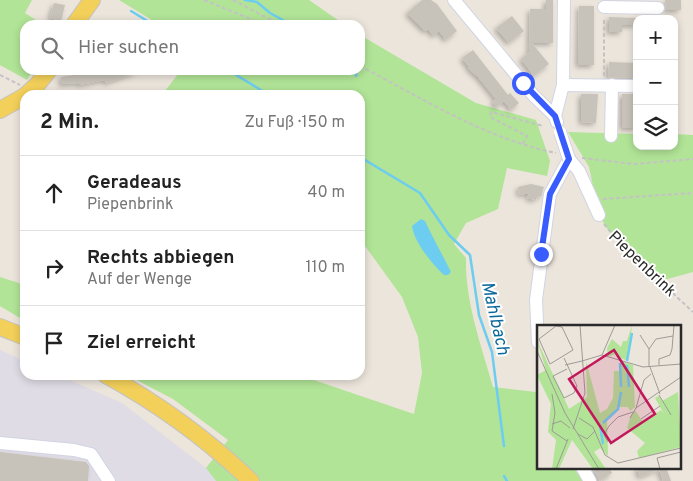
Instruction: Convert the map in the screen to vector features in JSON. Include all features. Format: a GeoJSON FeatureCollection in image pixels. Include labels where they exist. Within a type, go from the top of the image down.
{"type":"FeatureCollection","features":[{"type":"Feature","properties":{"kind":"main road"},"geometry":{"type":"LineString","coordinates":[[78,20],[92,0]]}},
{"type":"Feature","properties":{"kind":"main road"},"geometry":{"type":"LineString","coordinates":[[31,90],[44,75]]}},
{"type":"Feature","properties":{"kind":"main road"},"geometry":{"type":"LineString","coordinates":[[0,110],[20,98]]}},
{"type":"Feature","properties":{"kind":"main road"},"geometry":{"type":"LineString","coordinates":[[0,327],[20,335]]}},
{"type":"Feature","properties":{"kind":"main road"},"geometry":{"type":"LineString","coordinates":[[114,380],[191,429],[251,481]]}},
{"type":"Feature","properties":{"kind":"street"},"geometry":{"type":"LineString","coordinates":[[454,0],[534,96],[555,116],[564,85],[564,0]]}},
{"type":"Feature","properties":{"kind":"street"},"geometry":{"type":"LineString","coordinates":[[604,7],[658,9]]}},
{"type":"Feature","properties":{"kind":"street"},"geometry":{"type":"LineString","coordinates":[[564,85],[633,86]]}},
{"type":"Feature","properties":{"kind":"street"},"geometry":{"type":"LineString","coordinates":[[608,85],[611,136]]}},
{"type":"Feature","properties":{"kind":"street","name":"Piepenbrink"},"geometry":{"type":"LineString","coordinates":[[555,116],[569,157],[579,170],[599,215]]}},
{"type":"Feature","properties":{"kind":"street"},"geometry":{"type":"LineString","coordinates":[[537,332],[535,313],[538,275],[550,194],[569,157]]}},
{"type":"Feature","properties":{"kind":"street"},"geometry":{"type":"LineString","coordinates":[[0,443],[74,450],[91,454],[108,481]]}},
{"type":"Feature","properties":{"kind":"street"},"geometry":{"type":"LineString","coordinates":[[583,468],[590,481]]}},
{"type":"Feature","properties":{"kind":"path"},"geometry":{"type":"LineString","coordinates":[[204,0],[253,20]]}},
{"type":"Feature","properties":{"kind":"path"},"geometry":{"type":"LineString","coordinates":[[233,0],[271,19]]}},
{"type":"Feature","properties":{"kind":"path"},"geometry":{"type":"LineString","coordinates":[[604,7],[608,85]]}},
{"type":"Feature","properties":{"kind":"path"},"geometry":{"type":"LineString","coordinates":[[365,69],[470,125],[523,144],[569,157],[634,164],[693,159]]}},
{"type":"Feature","properties":{"kind":"path"},"geometry":{"type":"LineString","coordinates":[[0,75],[21,90]]}},
{"type":"Feature","properties":{"kind":"path"},"geometry":{"type":"LineString","coordinates":[[523,144],[527,136],[490,116],[490,112],[543,126]]}},
{"type":"Feature","properties":{"kind":"path"},"geometry":{"type":"LineString","coordinates":[[607,199],[693,193]]}},
{"type":"Feature","properties":{"kind":"path","name":"Piepenbrink"},"geometry":{"type":"LineString","coordinates":[[599,215],[622,246],[693,312]]}},
{"type":"Feature","properties":{"kind":"shaded area"},"geometry":{"type":"Polygon","coordinates":[[[0,350],[20,359],[20,380],[69,380],[122,403],[206,468],[216,481],[0,481],[0,350]]]}},
{"type":"Feature","properties":{"kind":"green space"},"geometry":{"type":"Polygon","coordinates":[[[0,0],[32,0],[25,13],[36,20],[20,20],[20,75],[30,75],[27,80],[0,65],[0,0]]]}},
{"type":"Feature","properties":{"kind":"green space"},"geometry":{"type":"Polygon","coordinates":[[[119,0],[309,0],[338,20],[152,20],[119,0]]]}},
{"type":"Feature","properties":{"kind":"green space"},"geometry":{"type":"Polygon","coordinates":[[[365,38],[476,103],[536,120],[550,161],[547,176],[507,168],[498,209],[466,223],[454,244],[466,258],[466,274],[471,307],[493,387],[536,392],[537,468],[574,468],[583,481],[216,481],[206,468],[228,440],[173,399],[137,380],[314,380],[414,414],[422,373],[418,337],[402,297],[365,246],[365,90],[166,90],[177,75],[365,75],[365,38]]]}},
{"type":"Feature","properties":{"kind":"green space"},"geometry":{"type":"Polygon","coordinates":[[[568,132],[633,134],[633,150],[678,150],[678,134],[693,135],[693,272],[660,281],[622,246],[606,227],[599,215],[589,167],[568,132]]]}},
{"type":"Feature","properties":{"kind":"green space"},"geometry":{"type":"Polygon","coordinates":[[[0,277],[20,283],[20,318],[0,306],[0,277]]]}},
{"type":"Feature","properties":{"kind":"water"},"geometry":{"type":"Polygon","coordinates":[[[421,219],[425,221],[451,272],[448,275],[444,275],[434,265],[416,239],[412,226],[421,219]]]}},
{"type":"Feature","properties":{"kind":"building"},"geometry":{"type":"Polygon","coordinates":[[[422,0],[431,0],[437,4],[457,31],[446,40],[439,31],[434,36],[428,29],[425,31],[407,13],[422,0]]]}},
{"type":"Feature","properties":{"kind":"building"},"geometry":{"type":"Polygon","coordinates":[[[546,0],[553,0],[553,43],[532,43],[549,64],[534,76],[521,59],[529,52],[530,9],[546,9],[546,0]]]}},
{"type":"Feature","properties":{"kind":"building"},"geometry":{"type":"Polygon","coordinates":[[[665,0],[681,0],[681,10],[666,10],[665,0]]]}},
{"type":"Feature","properties":{"kind":"building"},"geometry":{"type":"Polygon","coordinates":[[[54,3],[65,5],[61,20],[50,18],[54,3]]]}},
{"type":"Feature","properties":{"kind":"building"},"geometry":{"type":"Polygon","coordinates":[[[579,6],[594,6],[594,65],[578,65],[579,6]]]}},
{"type":"Feature","properties":{"kind":"building"},"geometry":{"type":"Polygon","coordinates":[[[512,16],[524,31],[509,43],[496,28],[512,16]]]}},
{"type":"Feature","properties":{"kind":"building"},"geometry":{"type":"Polygon","coordinates":[[[609,17],[633,18],[633,25],[622,25],[622,32],[609,32],[609,17]]]}},
{"type":"Feature","properties":{"kind":"building"},"geometry":{"type":"Polygon","coordinates":[[[473,50],[508,95],[510,93],[519,103],[511,110],[504,101],[497,107],[492,102],[496,99],[468,68],[462,58],[473,50]]]}},
{"type":"Feature","properties":{"kind":"building"},"geometry":{"type":"Polygon","coordinates":[[[609,62],[633,63],[633,78],[608,77],[609,62]]]}},
{"type":"Feature","properties":{"kind":"building"},"geometry":{"type":"Polygon","coordinates":[[[73,75],[129,75],[106,83],[105,80],[79,85],[79,83],[61,84],[61,77],[73,75]]]}},
{"type":"Feature","properties":{"kind":"building"},"geometry":{"type":"Polygon","coordinates":[[[581,94],[598,94],[596,123],[581,122],[581,94]]]}},
{"type":"Feature","properties":{"kind":"building"},"geometry":{"type":"Polygon","coordinates":[[[622,94],[633,94],[633,128],[622,128],[622,94]]]}},
{"type":"Feature","properties":{"kind":"building"},"geometry":{"type":"Polygon","coordinates":[[[531,184],[544,187],[541,197],[537,196],[536,200],[527,198],[529,193],[519,195],[518,187],[531,184]]]}},
{"type":"Feature","properties":{"kind":"building"},"geometry":{"type":"Polygon","coordinates":[[[0,452],[86,462],[89,466],[88,481],[0,481],[0,452]]]}},
{"type":"Feature","properties":{"kind":"building"},"geometry":{"type":"Polygon","coordinates":[[[593,468],[610,468],[612,473],[600,481],[593,468]]]}},
{"type":"Feature","properties":{"kind":"building"},"geometry":{"type":"Polygon","coordinates":[[[636,468],[666,468],[671,481],[663,481],[659,469],[640,477],[636,468]]]}},
{"type":"Feature","properties":{"kind":"waterway","name":"Mahlbach"},"geometry":{"type":"LineString","coordinates":[[245,0],[257,2],[270,13],[283,20]]}},
{"type":"Feature","properties":{"kind":"waterway"},"geometry":{"type":"LineString","coordinates":[[131,11],[146,20]]}},
{"type":"Feature","properties":{"kind":"waterway"},"geometry":{"type":"LineString","coordinates":[[236,75],[261,90]]}},
{"type":"Feature","properties":{"kind":"waterway","name":"Mahlbach"},"geometry":{"type":"LineString","coordinates":[[365,160],[420,193],[449,235],[470,255],[479,315],[492,352],[504,446]]}},
{"type":"Feature","properties":{"kind":"waterway","name":"Mahlbach"},"geometry":{"type":"LineString","coordinates":[[504,476],[507,481]]}},
{"type":"Feature","properties":{"kind":"route"},"geometry":{"type":"LineString","coordinates":[[523,83],[555,116],[569,159],[550,194],[541,254]]}}]}
